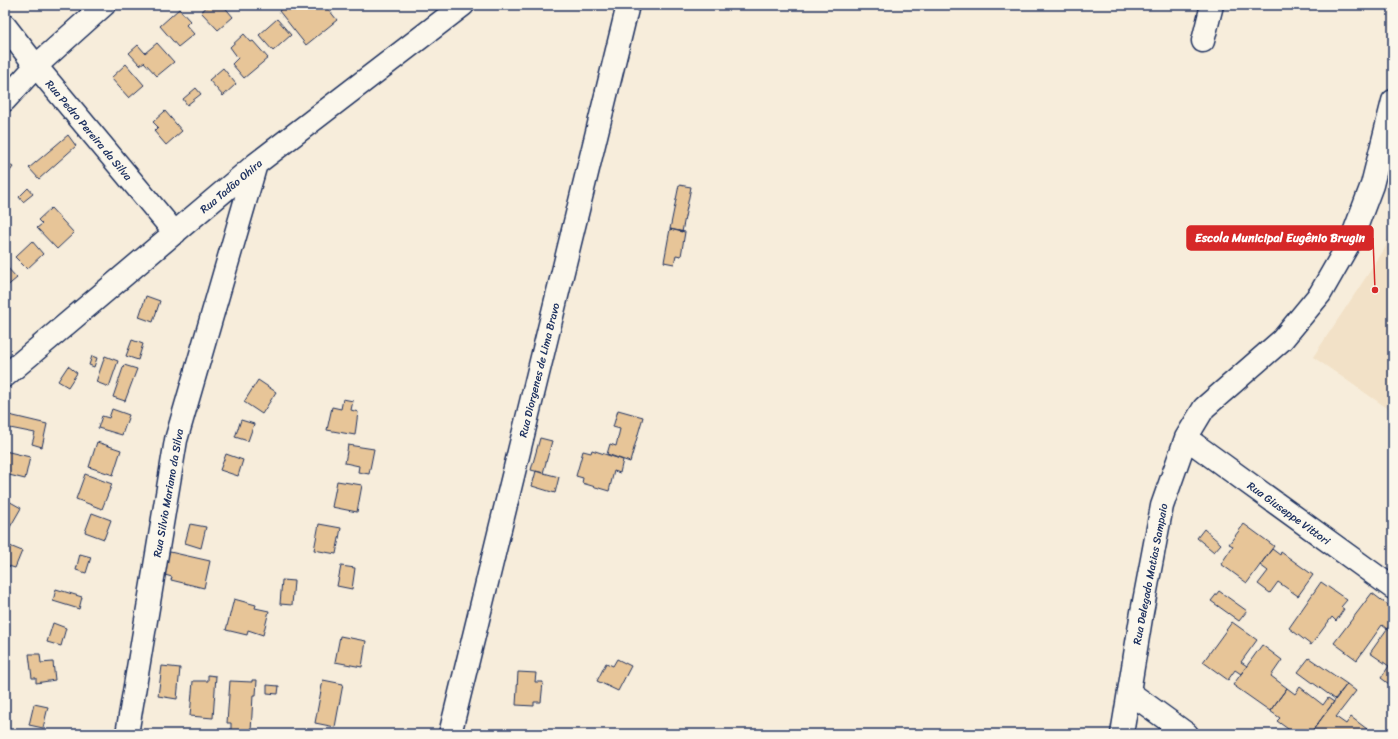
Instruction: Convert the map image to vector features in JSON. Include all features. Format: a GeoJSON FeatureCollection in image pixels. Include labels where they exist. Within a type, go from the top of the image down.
{"type":"FeatureCollection","features":[{"type":"Feature","properties":{"kind":"street"},"geometry":{"type":"LineString","coordinates":[[5,100],[36,66],[104,5]]}},
{"type":"Feature","properties":{"kind":"street","name":"Rua Tadão Ohira"},"geometry":{"type":"LineString","coordinates":[[5,376],[256,164],[463,5]]}},
{"type":"Feature","properties":{"kind":"street","name":"Rua Diorgenes de Lima Bravo"},"geometry":{"type":"LineString","coordinates":[[450,734],[628,5]]}},
{"type":"Feature","properties":{"kind":"street"},"geometry":{"type":"LineString","coordinates":[[1203,41],[1212,5]]}},
{"type":"Feature","properties":{"kind":"street","name":"Rua Pedro Pereira da Silva"},"geometry":{"type":"LineString","coordinates":[[5,26],[36,66],[175,233]]}},
{"type":"Feature","properties":{"kind":"street","name":"Rua Delegado Matias Sampaio"},"geometry":{"type":"LineString","coordinates":[[1122,734],[1142,612],[1162,506],[1186,438],[1204,408],[1282,340],[1320,294],[1355,231],[1372,185],[1393,101]]}},
{"type":"Feature","properties":{"kind":"street","name":"Rua Silvio Mariano da Silva"},"geometry":{"type":"LineString","coordinates":[[127,734],[176,440],[256,164]]}},
{"type":"Feature","properties":{"kind":"street","name":"Rua Giuseppe Vittori"},"geometry":{"type":"LineString","coordinates":[[1186,438],[1393,588]]}},
{"type":"Feature","properties":{"kind":"street"},"geometry":{"type":"LineString","coordinates":[[1129,692],[1187,734]]}},
{"type":"Feature","properties":{"kind":"shaded area"},"geometry":{"type":"Polygon","coordinates":[[[1393,228],[1393,412],[1313,357],[1384,250],[1393,228]]]}},
{"type":"Feature","properties":{"kind":"building"},"geometry":{"type":"Polygon","coordinates":[[[209,5],[223,5],[233,17],[218,30],[201,12],[209,5]]]}},
{"type":"Feature","properties":{"kind":"building"},"geometry":{"type":"Polygon","coordinates":[[[286,5],[325,5],[337,20],[306,45],[279,11],[286,5]]]}},
{"type":"Feature","properties":{"kind":"building"},"geometry":{"type":"Polygon","coordinates":[[[179,9],[190,21],[186,25],[194,34],[178,47],[160,26],[179,9]]]}},
{"type":"Feature","properties":{"kind":"building"},"geometry":{"type":"Polygon","coordinates":[[[277,19],[291,35],[273,51],[259,35],[277,19]]]}},
{"type":"Feature","properties":{"kind":"building"},"geometry":{"type":"Polygon","coordinates":[[[244,34],[251,42],[253,41],[268,58],[244,78],[232,64],[238,58],[230,47],[244,34]]]}},
{"type":"Feature","properties":{"kind":"building"},"geometry":{"type":"Polygon","coordinates":[[[157,43],[174,62],[157,76],[144,62],[140,65],[129,53],[138,45],[145,53],[157,43]]]}},
{"type":"Feature","properties":{"kind":"building"},"geometry":{"type":"Polygon","coordinates":[[[126,64],[144,85],[129,98],[111,78],[126,64]]]}},
{"type":"Feature","properties":{"kind":"building"},"geometry":{"type":"Polygon","coordinates":[[[223,68],[236,84],[223,96],[209,80],[223,68]]]}},
{"type":"Feature","properties":{"kind":"building"},"geometry":{"type":"Polygon","coordinates":[[[196,88],[201,94],[187,105],[183,99],[196,88]]]}},
{"type":"Feature","properties":{"kind":"building"},"geometry":{"type":"Polygon","coordinates":[[[165,111],[182,131],[166,145],[154,131],[158,127],[153,122],[165,111]]]}},
{"type":"Feature","properties":{"kind":"building"},"geometry":{"type":"Polygon","coordinates":[[[68,135],[76,146],[39,179],[29,168],[68,135]]]}},
{"type":"Feature","properties":{"kind":"building"},"geometry":{"type":"Polygon","coordinates":[[[5,162],[13,167],[5,178],[5,162]]]}},
{"type":"Feature","properties":{"kind":"building"},"geometry":{"type":"Polygon","coordinates":[[[679,185],[691,187],[682,232],[670,229],[679,185]]]}},
{"type":"Feature","properties":{"kind":"building"},"geometry":{"type":"Polygon","coordinates":[[[28,188],[33,194],[23,202],[19,197],[28,188]]]}},
{"type":"Feature","properties":{"kind":"building"},"geometry":{"type":"Polygon","coordinates":[[[51,208],[74,233],[57,249],[37,228],[42,224],[38,220],[51,208]]]}},
{"type":"Feature","properties":{"kind":"building"},"geometry":{"type":"Polygon","coordinates":[[[670,229],[685,232],[681,256],[676,255],[674,264],[664,262],[670,229]]]}},
{"type":"Feature","properties":{"kind":"building"},"geometry":{"type":"Polygon","coordinates":[[[32,241],[43,254],[27,269],[15,257],[32,241]]]}},
{"type":"Feature","properties":{"kind":"building"},"geometry":{"type":"Polygon","coordinates":[[[5,265],[17,278],[5,288],[5,265]]]}},
{"type":"Feature","properties":{"kind":"building"},"geometry":{"type":"Polygon","coordinates":[[[146,296],[160,301],[153,322],[139,317],[146,296]]]}},
{"type":"Feature","properties":{"kind":"building"},"geometry":{"type":"Polygon","coordinates":[[[132,340],[143,344],[138,360],[126,356],[132,340]]]}},
{"type":"Feature","properties":{"kind":"building"},"geometry":{"type":"Polygon","coordinates":[[[92,356],[97,358],[94,367],[89,365],[92,356]]]}},
{"type":"Feature","properties":{"kind":"building"},"geometry":{"type":"Polygon","coordinates":[[[105,356],[118,361],[109,387],[96,382],[105,356]]]}},
{"type":"Feature","properties":{"kind":"building"},"geometry":{"type":"Polygon","coordinates":[[[124,365],[137,369],[125,401],[113,397],[124,365]]]}},
{"type":"Feature","properties":{"kind":"building"},"geometry":{"type":"Polygon","coordinates":[[[68,366],[77,373],[68,387],[58,381],[68,366]]]}},
{"type":"Feature","properties":{"kind":"building"},"geometry":{"type":"Polygon","coordinates":[[[258,380],[276,392],[262,414],[244,402],[258,380]]]}},
{"type":"Feature","properties":{"kind":"building"},"geometry":{"type":"Polygon","coordinates":[[[343,399],[353,401],[351,410],[358,412],[355,435],[327,430],[332,407],[341,409],[343,399]]]}},
{"type":"Feature","properties":{"kind":"building"},"geometry":{"type":"Polygon","coordinates":[[[112,409],[129,415],[122,435],[98,428],[102,416],[109,418],[112,409]]]}},
{"type":"Feature","properties":{"kind":"building"},"geometry":{"type":"Polygon","coordinates":[[[618,410],[643,417],[630,462],[607,454],[610,444],[616,446],[620,429],[613,427],[618,410]]]}},
{"type":"Feature","properties":{"kind":"building"},"geometry":{"type":"Polygon","coordinates":[[[5,414],[47,424],[42,447],[32,444],[35,433],[5,427],[5,414]]]}},
{"type":"Feature","properties":{"kind":"building"},"geometry":{"type":"Polygon","coordinates":[[[241,420],[254,424],[248,441],[235,437],[241,420]]]}},
{"type":"Feature","properties":{"kind":"building"},"geometry":{"type":"Polygon","coordinates":[[[540,438],[552,441],[543,473],[531,470],[540,438]]]}},
{"type":"Feature","properties":{"kind":"building"},"geometry":{"type":"Polygon","coordinates":[[[97,442],[121,450],[113,475],[89,467],[97,442]]]}},
{"type":"Feature","properties":{"kind":"building"},"geometry":{"type":"Polygon","coordinates":[[[348,445],[374,449],[369,474],[358,472],[359,466],[345,463],[348,445]]]}},
{"type":"Feature","properties":{"kind":"building"},"geometry":{"type":"Polygon","coordinates":[[[592,450],[623,460],[620,473],[614,471],[609,491],[582,483],[583,478],[576,476],[583,451],[591,453],[592,450]]]}},
{"type":"Feature","properties":{"kind":"building"},"geometry":{"type":"Polygon","coordinates":[[[5,451],[30,457],[25,479],[5,474],[5,451]]]}},
{"type":"Feature","properties":{"kind":"building"},"geometry":{"type":"Polygon","coordinates":[[[226,454],[243,460],[238,476],[220,470],[226,454]]]}},
{"type":"Feature","properties":{"kind":"building"},"geometry":{"type":"Polygon","coordinates":[[[536,471],[559,477],[555,493],[532,486],[536,471]]]}},
{"type":"Feature","properties":{"kind":"building"},"geometry":{"type":"Polygon","coordinates":[[[85,474],[112,484],[102,509],[76,499],[85,474]]]}},
{"type":"Feature","properties":{"kind":"building"},"geometry":{"type":"Polygon","coordinates":[[[337,481],[362,485],[357,512],[332,507],[337,481]]]}},
{"type":"Feature","properties":{"kind":"building"},"geometry":{"type":"Polygon","coordinates":[[[5,499],[21,508],[9,529],[5,527],[5,499]]]}},
{"type":"Feature","properties":{"kind":"building"},"geometry":{"type":"Polygon","coordinates":[[[92,513],[111,520],[104,539],[85,532],[92,513]]]}},
{"type":"Feature","properties":{"kind":"building"},"geometry":{"type":"Polygon","coordinates":[[[190,524],[206,527],[201,548],[185,543],[190,524]]]}},
{"type":"Feature","properties":{"kind":"building"},"geometry":{"type":"Polygon","coordinates":[[[319,524],[341,528],[336,554],[314,550],[319,524]]]}},
{"type":"Feature","properties":{"kind":"building"},"geometry":{"type":"Polygon","coordinates":[[[1244,524],[1274,546],[1247,583],[1221,564],[1233,546],[1229,544],[1244,524]]]}},
{"type":"Feature","properties":{"kind":"building"},"geometry":{"type":"Polygon","coordinates":[[[1204,529],[1221,544],[1214,552],[1197,538],[1204,529]]]}},
{"type":"Feature","properties":{"kind":"building"},"geometry":{"type":"Polygon","coordinates":[[[5,544],[22,551],[15,568],[5,565],[5,544]]]}},
{"type":"Feature","properties":{"kind":"building"},"geometry":{"type":"Polygon","coordinates":[[[1272,549],[1280,555],[1281,552],[1313,575],[1298,596],[1278,582],[1270,593],[1258,584],[1268,571],[1260,565],[1272,549]]]}},
{"type":"Feature","properties":{"kind":"building"},"geometry":{"type":"Polygon","coordinates":[[[163,552],[169,554],[170,552],[210,561],[204,588],[171,580],[172,577],[158,573],[163,552]]]}},
{"type":"Feature","properties":{"kind":"building"},"geometry":{"type":"Polygon","coordinates":[[[80,554],[91,557],[86,573],[76,570],[80,554]]]}},
{"type":"Feature","properties":{"kind":"building"},"geometry":{"type":"Polygon","coordinates":[[[341,566],[355,568],[352,589],[337,586],[341,566]]]}},
{"type":"Feature","properties":{"kind":"building"},"geometry":{"type":"Polygon","coordinates":[[[282,580],[294,581],[292,605],[280,604],[282,580]]]}},
{"type":"Feature","properties":{"kind":"building"},"geometry":{"type":"Polygon","coordinates":[[[1321,582],[1347,600],[1341,607],[1344,609],[1336,621],[1332,617],[1311,645],[1289,628],[1321,582]]]}},
{"type":"Feature","properties":{"kind":"building"},"geometry":{"type":"Polygon","coordinates":[[[56,589],[82,597],[79,609],[53,601],[56,589]]]}},
{"type":"Feature","properties":{"kind":"building"},"geometry":{"type":"Polygon","coordinates":[[[1219,591],[1247,611],[1239,621],[1211,601],[1219,591]]]}},
{"type":"Feature","properties":{"kind":"building"},"geometry":{"type":"Polygon","coordinates":[[[1372,593],[1393,609],[1393,621],[1387,629],[1382,625],[1357,660],[1334,643],[1372,593]]]}},
{"type":"Feature","properties":{"kind":"building"},"geometry":{"type":"Polygon","coordinates":[[[234,599],[256,605],[255,608],[269,611],[263,635],[248,630],[247,635],[226,630],[234,599]]]}},
{"type":"Feature","properties":{"kind":"building"},"geometry":{"type":"Polygon","coordinates":[[[1232,622],[1257,640],[1241,662],[1247,666],[1241,674],[1235,670],[1228,680],[1203,662],[1232,622]]]}},
{"type":"Feature","properties":{"kind":"building"},"geometry":{"type":"Polygon","coordinates":[[[53,623],[66,628],[61,646],[47,642],[53,623]]]}},
{"type":"Feature","properties":{"kind":"building"},"geometry":{"type":"Polygon","coordinates":[[[1387,629],[1393,633],[1393,687],[1381,678],[1389,666],[1370,653],[1387,629]]]}},
{"type":"Feature","properties":{"kind":"building"},"geometry":{"type":"Polygon","coordinates":[[[340,636],[366,641],[362,667],[335,662],[340,636]]]}},
{"type":"Feature","properties":{"kind":"building"},"geometry":{"type":"Polygon","coordinates":[[[1262,645],[1282,660],[1271,676],[1287,688],[1270,711],[1233,685],[1262,645]]]}},
{"type":"Feature","properties":{"kind":"building"},"geometry":{"type":"Polygon","coordinates":[[[29,654],[40,654],[41,663],[53,662],[55,680],[36,683],[36,678],[32,678],[29,654]]]}},
{"type":"Feature","properties":{"kind":"building"},"geometry":{"type":"Polygon","coordinates":[[[1309,658],[1347,684],[1335,699],[1298,672],[1309,658]]]}},
{"type":"Feature","properties":{"kind":"building"},"geometry":{"type":"Polygon","coordinates":[[[617,659],[631,666],[618,691],[597,681],[606,663],[613,666],[617,659]]]}},
{"type":"Feature","properties":{"kind":"building"},"geometry":{"type":"Polygon","coordinates":[[[162,666],[180,668],[177,699],[158,696],[162,666]]]}},
{"type":"Feature","properties":{"kind":"building"},"geometry":{"type":"Polygon","coordinates":[[[518,672],[536,673],[535,682],[543,682],[541,702],[534,702],[534,706],[516,705],[518,672]]]}},
{"type":"Feature","properties":{"kind":"building"},"geometry":{"type":"Polygon","coordinates":[[[208,675],[216,676],[213,718],[190,716],[193,681],[208,681],[208,675]]]}},
{"type":"Feature","properties":{"kind":"building"},"geometry":{"type":"Polygon","coordinates":[[[252,680],[257,680],[256,695],[253,695],[251,732],[231,731],[231,723],[227,723],[230,681],[252,682],[252,680]]]}},
{"type":"Feature","properties":{"kind":"building"},"geometry":{"type":"Polygon","coordinates":[[[323,680],[343,684],[335,727],[315,723],[323,680]]]}},
{"type":"Feature","properties":{"kind":"building"},"geometry":{"type":"Polygon","coordinates":[[[1347,684],[1356,691],[1336,717],[1346,724],[1351,717],[1367,729],[1363,734],[1310,734],[1347,684]]]}},
{"type":"Feature","properties":{"kind":"building"},"geometry":{"type":"Polygon","coordinates":[[[267,685],[279,686],[278,694],[267,693],[267,685]]]}},
{"type":"Feature","properties":{"kind":"building"},"geometry":{"type":"Polygon","coordinates":[[[1300,687],[1323,705],[1328,698],[1334,702],[1310,734],[1295,734],[1277,721],[1280,718],[1270,711],[1287,688],[1295,694],[1300,687]]]}},
{"type":"Feature","properties":{"kind":"building"},"geometry":{"type":"Polygon","coordinates":[[[34,704],[48,707],[43,728],[29,725],[34,704]]]}},
{"type":"Feature","properties":{"kind":"place","name":"Escola Municipal Eugênio Brugin"},"geometry":{"type":"Point","coordinates":[1375,290]}}]}
